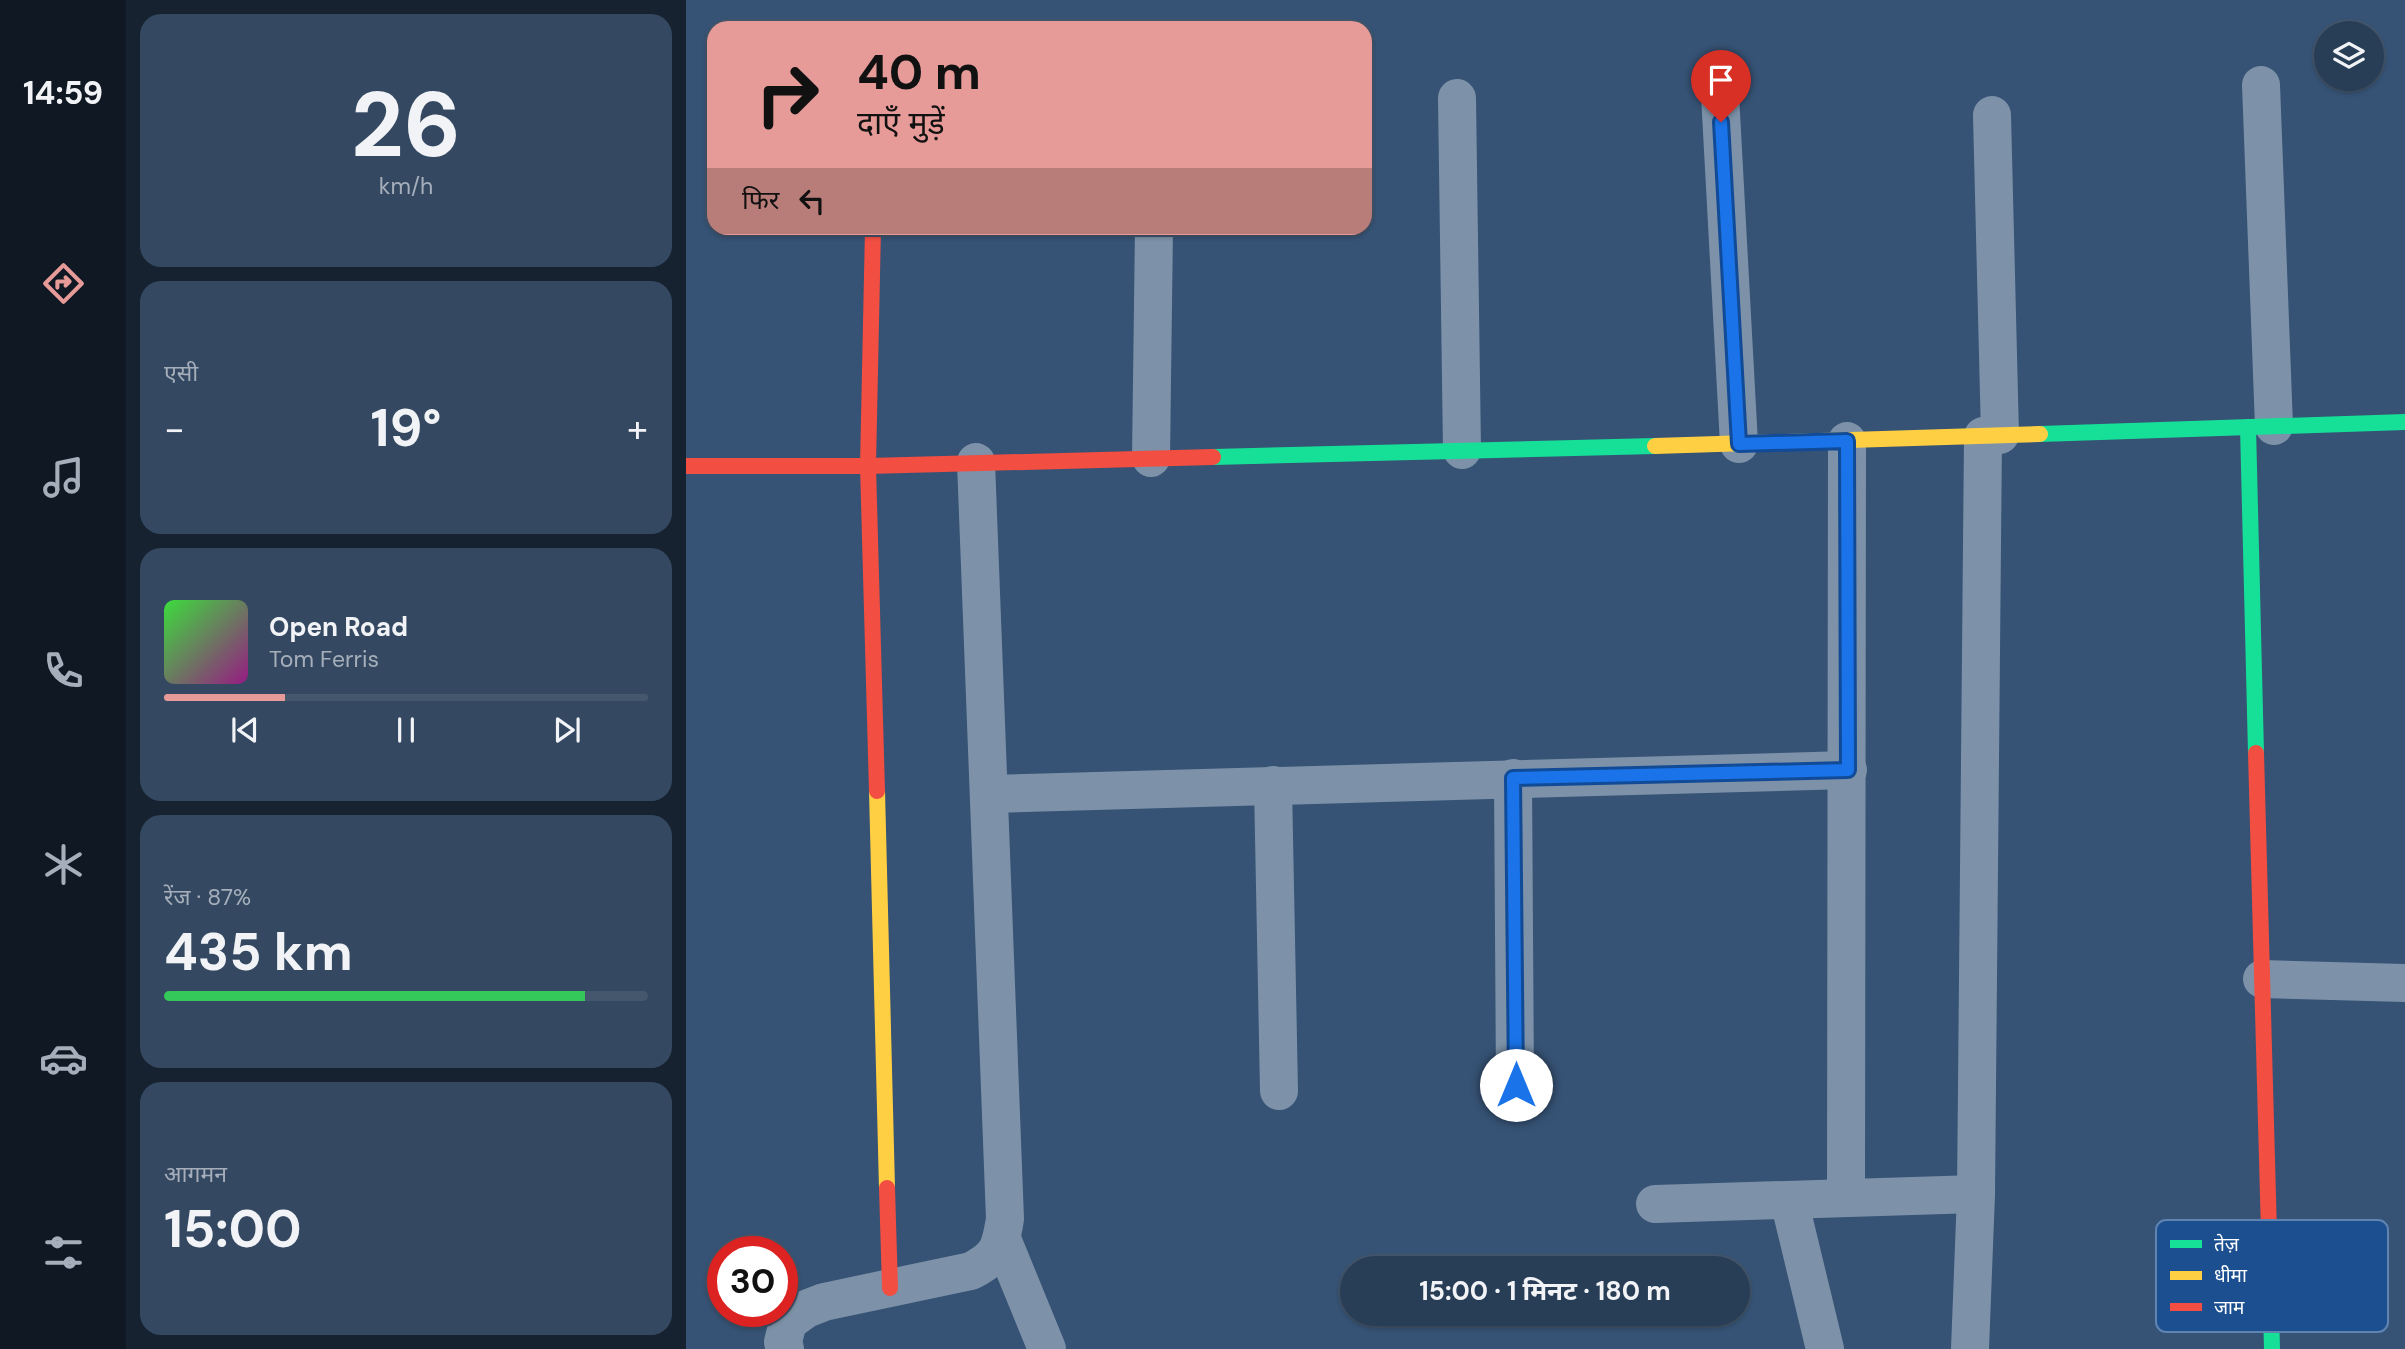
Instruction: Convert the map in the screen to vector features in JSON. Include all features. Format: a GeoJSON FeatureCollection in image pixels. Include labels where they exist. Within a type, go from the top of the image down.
{"type":"FeatureCollection","features":[{"type":"Feature","properties":{"kind":"street"},"geometry":{"type":"LineString","coordinates":[[2261,85],[2262,979],[2269,1220]]}},
{"type":"Feature","properties":{"kind":"street"},"geometry":{"type":"LineString","coordinates":[[1720,95],[1739,444]]}},
{"type":"Feature","properties":{"kind":"street"},"geometry":{"type":"LineString","coordinates":[[1457,98],[1462,450]]}},
{"type":"Feature","properties":{"kind":"street"},"geometry":{"type":"LineString","coordinates":[[1970,1349],[1976,1194],[1992,436],[1992,115]]}},
{"type":"Feature","properties":{"kind":"street"},"geometry":{"type":"LineString","coordinates":[[873,235],[868,466],[890,1288]]}},
{"type":"Feature","properties":{"kind":"street"},"geometry":{"type":"LineString","coordinates":[[1151,458],[1154,235]]}},
{"type":"Feature","properties":{"kind":"street"},"geometry":{"type":"LineString","coordinates":[[686,466],[868,466],[1739,444],[2405,422]]}},
{"type":"Feature","properties":{"kind":"street"},"geometry":{"type":"LineString","coordinates":[[1846,1198],[1847,441]]}},
{"type":"Feature","properties":{"kind":"street"},"geometry":{"type":"LineString","coordinates":[[785,1349],[783,1342],[788,1322],[806,1309],[824,1302],[971,1271],[991,1261],[1002,1239],[1005,1219],[975,462]]}},
{"type":"Feature","properties":{"kind":"street"},"geometry":{"type":"LineString","coordinates":[[989,794],[1848,770]]}},
{"type":"Feature","properties":{"kind":"street"},"geometry":{"type":"LineString","coordinates":[[1513,778],[1516,1085]]}},
{"type":"Feature","properties":{"kind":"street"},"geometry":{"type":"LineString","coordinates":[[1273,785],[1279,1091]]}},
{"type":"Feature","properties":{"kind":"street"},"geometry":{"type":"LineString","coordinates":[[2262,979],[2405,983]]}},
{"type":"Feature","properties":{"kind":"street"},"geometry":{"type":"LineString","coordinates":[[1655,1204],[1976,1194]]}},
{"type":"Feature","properties":{"kind":"street"},"geometry":{"type":"LineString","coordinates":[[1789,1200],[1825,1349]]}},
{"type":"Feature","properties":{"kind":"street"},"geometry":{"type":"LineString","coordinates":[[1002,1239],[1047,1349]]}},
{"type":"Feature","properties":{"kind":"traffic: fast"},"geometry":{"type":"LineString","coordinates":[[2040,434],[2405,422]]}},
{"type":"Feature","properties":{"kind":"traffic: fast"},"geometry":{"type":"LineString","coordinates":[[2248,427],[2256,753]]}},
{"type":"Feature","properties":{"kind":"traffic: fast"},"geometry":{"type":"LineString","coordinates":[[1213,457],[1655,446]]}},
{"type":"Feature","properties":{"kind":"traffic: fast"},"geometry":{"type":"LineString","coordinates":[[2272,1332],[2272,1349]]}},
{"type":"Feature","properties":{"kind":"traffic: slow"},"geometry":{"type":"LineString","coordinates":[[1655,446],[2040,434]]}},
{"type":"Feature","properties":{"kind":"traffic: slow"},"geometry":{"type":"LineString","coordinates":[[877,791],[887,1188]]}},
{"type":"Feature","properties":{"kind":"traffic: jam"},"geometry":{"type":"LineString","coordinates":[[873,235],[868,466],[877,791]]}},
{"type":"Feature","properties":{"kind":"traffic: jam"},"geometry":{"type":"LineString","coordinates":[[686,466],[868,466],[1213,457]]}},
{"type":"Feature","properties":{"kind":"traffic: jam"},"geometry":{"type":"LineString","coordinates":[[2256,753],[2269,1220]]}},
{"type":"Feature","properties":{"kind":"traffic: jam"},"geometry":{"type":"LineString","coordinates":[[887,1188],[890,1288]]}},
{"type":"Feature","properties":{"kind":"route"},"geometry":{"type":"LineString","coordinates":[[1516,1085],[1513,778],[1848,770],[1847,441],[1739,444],[1721,122]]}}]}
